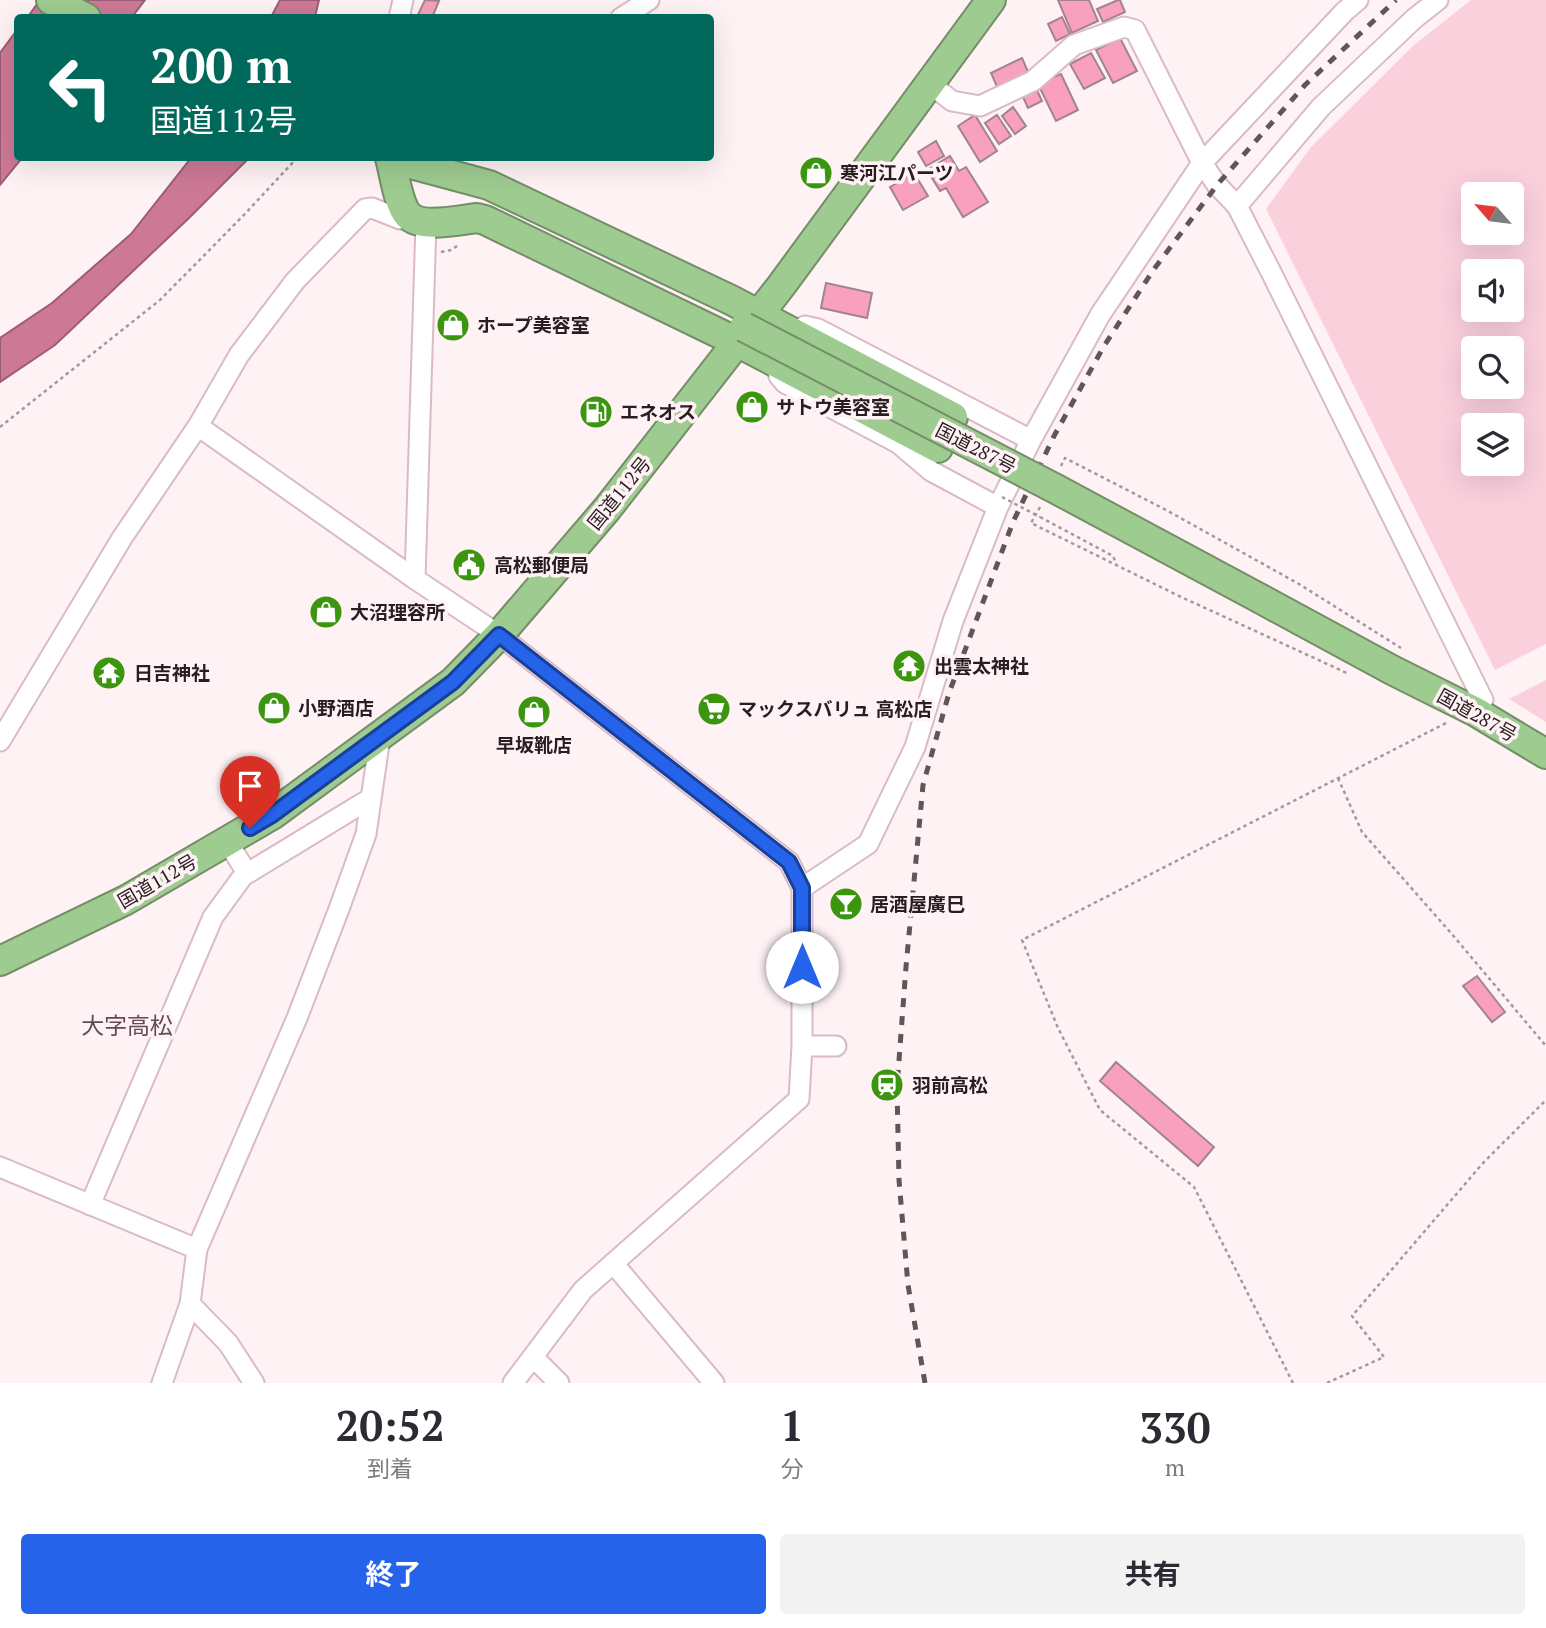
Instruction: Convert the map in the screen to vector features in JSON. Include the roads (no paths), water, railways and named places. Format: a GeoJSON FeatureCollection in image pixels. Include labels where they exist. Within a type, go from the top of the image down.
{"type":"FeatureCollection","features":[{"type":"Feature","properties":{"kind":"highway"},"geometry":{"type":"LineString","coordinates":[[51,0],[78,14]]}},
{"type":"Feature","properties":{"kind":"highway","name":"国道112号"},"geometry":{"type":"LineString","coordinates":[[0,961],[126,900],[272,815],[453,682],[499,635],[607,509],[759,315],[991,0]]}},
{"type":"Feature","properties":{"kind":"highway"},"geometry":{"type":"LineString","coordinates":[[404,161],[399,195],[417,219],[485,220],[737,342],[1183,577],[1261,600]]}},
{"type":"Feature","properties":{"kind":"highway","name":"国道287号"},"geometry":{"type":"LineString","coordinates":[[407,161],[442,181],[757,334],[1056,489],[1345,645],[1476,712],[1546,754]]}},
{"type":"Feature","properties":{"kind":"highway"},"geometry":{"type":"LineString","coordinates":[[411,161],[489,185],[792,332],[1197,548],[1261,600]]}},
{"type":"Feature","properties":{"kind":"street"},"geometry":{"type":"LineString","coordinates":[[627,14],[649,0]]}},
{"type":"Feature","properties":{"kind":"street"},"geometry":{"type":"LineString","coordinates":[[1237,206],[1321,107],[1415,18],[1438,0]]}},
{"type":"Feature","properties":{"kind":"street"},"geometry":{"type":"LineString","coordinates":[[802,888],[868,844],[915,747],[953,621],[1000,502],[1100,315],[1202,163],[1346,4]]}},
{"type":"Feature","properties":{"kind":"street"},"geometry":{"type":"LineString","coordinates":[[929,83],[952,102],[980,106],[1033,81],[1074,45],[1124,27],[1135,30],[1202,163],[1217,185],[1237,206],[1483,700],[1476,712]]}},
{"type":"Feature","properties":{"kind":"street"},"geometry":{"type":"LineString","coordinates":[[0,741],[122,538],[198,426],[239,355],[295,281],[365,209],[372,208],[395,218],[417,219],[415,579]]}},
{"type":"Feature","properties":{"kind":"street"},"geometry":{"type":"LineString","coordinates":[[792,332],[805,326],[818,329],[1031,440]]}},
{"type":"Feature","properties":{"kind":"street"},"geometry":{"type":"LineString","coordinates":[[776,363],[779,376],[785,383],[898,443],[931,471],[1000,502]]}},
{"type":"Feature","properties":{"kind":"street"},"geometry":{"type":"LineString","coordinates":[[198,426],[499,635],[789,862],[802,888],[802,1046],[799,1099],[583,1290],[513,1383]]}},
{"type":"Feature","properties":{"kind":"street"},"geometry":{"type":"LineString","coordinates":[[162,1383],[190,1304],[197,1249],[297,1018],[366,834],[380,737]]}},
{"type":"Feature","properties":{"kind":"street"},"geometry":{"type":"LineString","coordinates":[[90,1205],[213,917],[243,876],[371,798]]}},
{"type":"Feature","properties":{"kind":"street"},"geometry":{"type":"LineString","coordinates":[[227,841],[247,873]]}},
{"type":"Feature","properties":{"kind":"street"},"geometry":{"type":"LineString","coordinates":[[802,1046],[836,1046]]}},
{"type":"Feature","properties":{"kind":"street"},"geometry":{"type":"LineString","coordinates":[[0,1167],[197,1249]]}},
{"type":"Feature","properties":{"kind":"street"},"geometry":{"type":"LineString","coordinates":[[613,1263],[713,1383]]}},
{"type":"Feature","properties":{"kind":"street"},"geometry":{"type":"LineString","coordinates":[[190,1304],[228,1343],[254,1383]]}},
{"type":"Feature","properties":{"kind":"street"},"geometry":{"type":"LineString","coordinates":[[533,1357],[559,1383]]}},
{"type":"Feature","properties":{"kind":"railway"},"geometry":{"type":"LineString","coordinates":[[925,1383],[908,1285],[899,1180],[897,1087],[923,785],[949,693],[1013,522],[1054,436],[1104,346],[1154,269],[1217,185],[1305,85],[1396,0]]}},
{"type":"Feature","properties":{"kind":"place","name":"寒河江パーツ"},"geometry":{"type":"Point","coordinates":[816,173]}},
{"type":"Feature","properties":{"kind":"place","name":"ホープ美容室"},"geometry":{"type":"Point","coordinates":[453,325]}},
{"type":"Feature","properties":{"kind":"place","name":"サトウ美容室"},"geometry":{"type":"Point","coordinates":[752,407]}},
{"type":"Feature","properties":{"kind":"place","name":"エネオス"},"geometry":{"type":"Point","coordinates":[596,412]}},
{"type":"Feature","properties":{"kind":"place","name":"高松郵便局"},"geometry":{"type":"Point","coordinates":[469,565]}},
{"type":"Feature","properties":{"kind":"place","name":"大沼理容所"},"geometry":{"type":"Point","coordinates":[326,612]}},
{"type":"Feature","properties":{"kind":"place","name":"出雲太神社"},"geometry":{"type":"Point","coordinates":[909,666]}},
{"type":"Feature","properties":{"kind":"place","name":"日吉神社"},"geometry":{"type":"Point","coordinates":[109,673]}},
{"type":"Feature","properties":{"kind":"place","name":"小野酒店"},"geometry":{"type":"Point","coordinates":[274,708]}},
{"type":"Feature","properties":{"kind":"place","name":"マックスバリュ 高松店"},"geometry":{"type":"Point","coordinates":[714,709]}},
{"type":"Feature","properties":{"kind":"place","name":"早坂靴店"},"geometry":{"type":"Point","coordinates":[534,712]}},
{"type":"Feature","properties":{"kind":"place","name":"居酒屋廣巳"},"geometry":{"type":"Point","coordinates":[846,904]}},
{"type":"Feature","properties":{"kind":"place","name":"羽前高松"},"geometry":{"type":"Point","coordinates":[887,1085]}},
{"type":"Feature","properties":{"kind":"district","name":"大字高松"},"geometry":{"type":"Point","coordinates":[127,1026]}}]}
